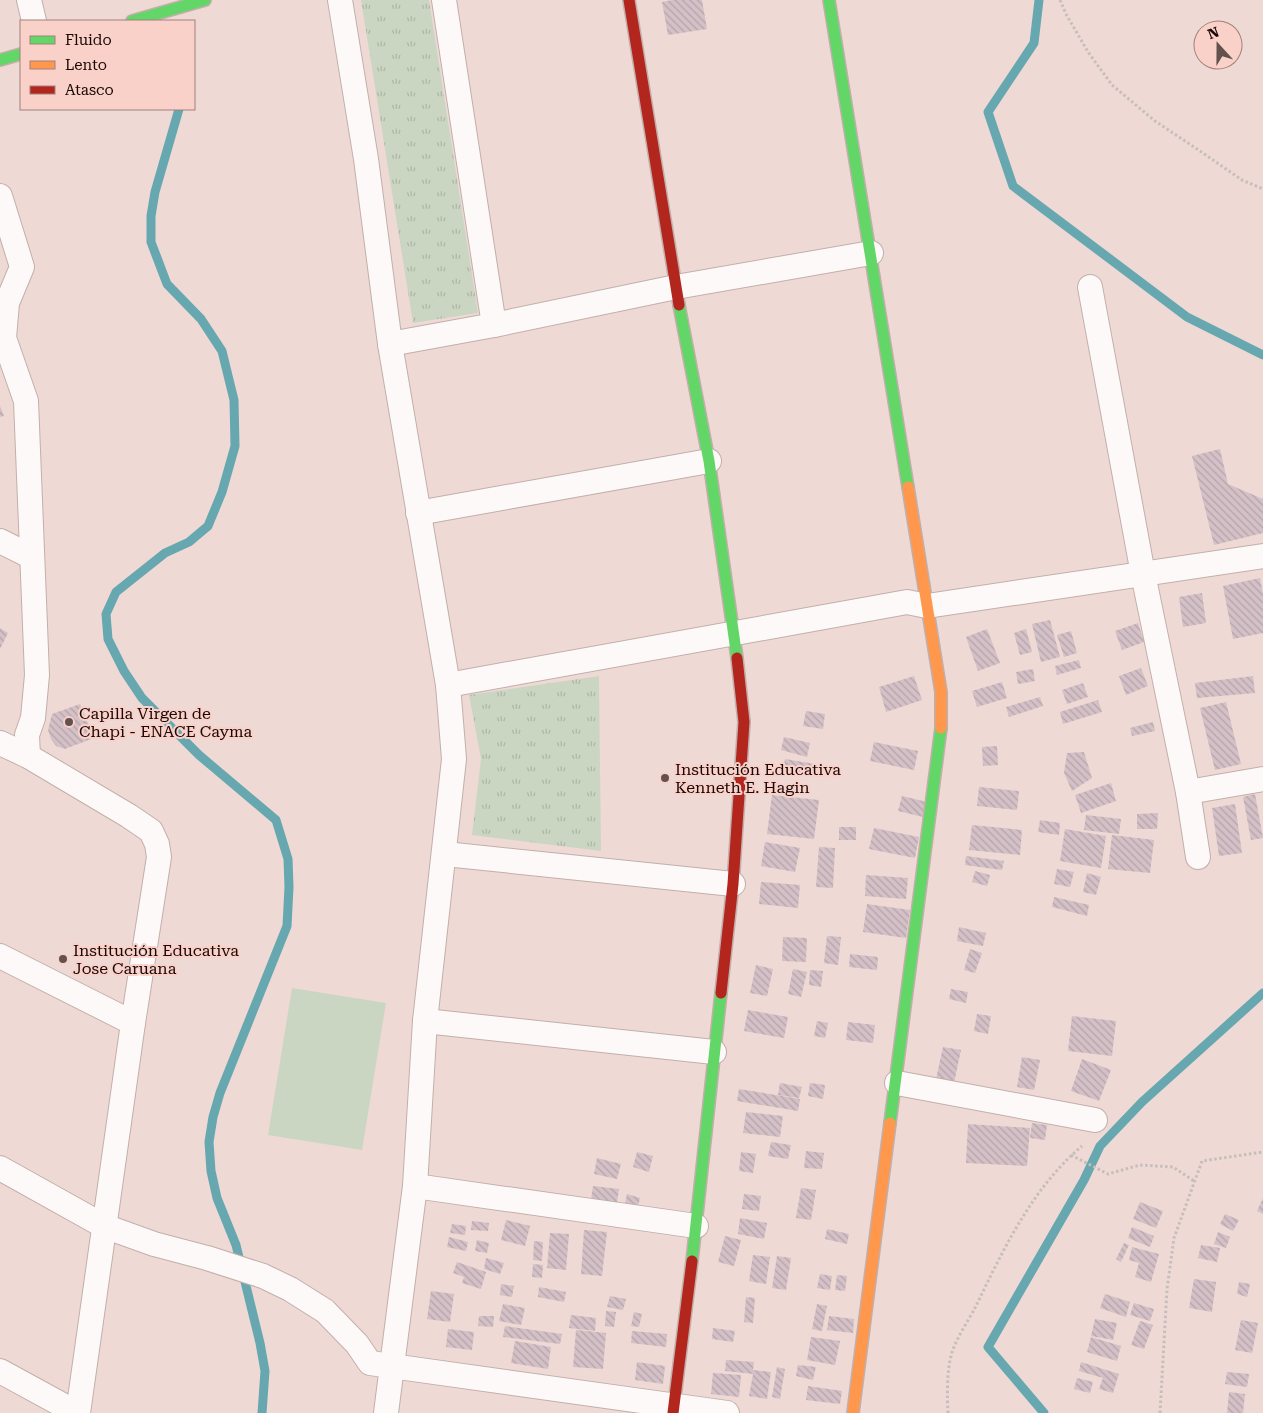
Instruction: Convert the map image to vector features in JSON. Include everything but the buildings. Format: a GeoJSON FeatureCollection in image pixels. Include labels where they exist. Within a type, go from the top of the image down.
{"type":"FeatureCollection","features":[{"type":"Feature","properties":{"kind":"street"},"geometry":{"type":"LineString","coordinates":[[29,0],[34,20]]}},
{"type":"Feature","properties":{"kind":"street"},"geometry":{"type":"LineString","coordinates":[[135,20],[205,0]]}},
{"type":"Feature","properties":{"kind":"street"},"geometry":{"type":"LineString","coordinates":[[340,0],[366,159],[390,344],[448,685],[454,759],[425,1022],[415,1186],[386,1413]]}},
{"type":"Feature","properties":{"kind":"street"},"geometry":{"type":"LineString","coordinates":[[444,0],[494,325]]}},
{"type":"Feature","properties":{"kind":"street"},"geometry":{"type":"LineString","coordinates":[[629,0],[676,287],[709,461],[734,634],[744,722],[733,884],[674,1409]]}},
{"type":"Feature","properties":{"kind":"street"},"geometry":{"type":"LineString","coordinates":[[829,0],[941,692],[942,724],[853,1413]]}},
{"type":"Feature","properties":{"kind":"street"},"geometry":{"type":"LineString","coordinates":[[0,60],[20,54]]}},
{"type":"Feature","properties":{"kind":"street"},"geometry":{"type":"LineString","coordinates":[[0,196],[22,267],[7,303],[4,338],[26,401],[37,675],[34,718],[27,735],[28,756]]}},
{"type":"Feature","properties":{"kind":"street"},"geometry":{"type":"LineString","coordinates":[[390,344],[494,325],[676,287],[871,254]]}},
{"type":"Feature","properties":{"kind":"street"},"geometry":{"type":"LineString","coordinates":[[0,274],[22,267]]}},
{"type":"Feature","properties":{"kind":"street"},"geometry":{"type":"LineString","coordinates":[[1090,288],[1143,574],[1188,792],[1198,857]]}},
{"type":"Feature","properties":{"kind":"street"},"geometry":{"type":"LineString","coordinates":[[418,513],[709,461]]}},
{"type":"Feature","properties":{"kind":"street"},"geometry":{"type":"LineString","coordinates":[[0,540],[32,558]]}},
{"type":"Feature","properties":{"kind":"street"},"geometry":{"type":"LineString","coordinates":[[448,685],[907,602],[927,606],[1263,556]]}},
{"type":"Feature","properties":{"kind":"street"},"geometry":{"type":"LineString","coordinates":[[0,743],[28,756],[151,831],[157,844],[159,858],[133,1023],[78,1413],[0,1371]]}},
{"type":"Feature","properties":{"kind":"street"},"geometry":{"type":"LineString","coordinates":[[1188,792],[1263,779]]}},
{"type":"Feature","properties":{"kind":"street"},"geometry":{"type":"LineString","coordinates":[[445,854],[733,884]]}},
{"type":"Feature","properties":{"kind":"street"},"geometry":{"type":"LineString","coordinates":[[0,956],[133,1023]]}},
{"type":"Feature","properties":{"kind":"street"},"geometry":{"type":"LineString","coordinates":[[425,1022],[714,1052]]}},
{"type":"Feature","properties":{"kind":"street"},"geometry":{"type":"LineString","coordinates":[[897,1083],[1095,1120]]}},
{"type":"Feature","properties":{"kind":"street"},"geometry":{"type":"LineString","coordinates":[[0,1168],[104,1226],[154,1244],[263,1276],[290,1289],[325,1311],[357,1344],[370,1363],[674,1409],[727,1413]]}},
{"type":"Feature","properties":{"kind":"street"},"geometry":{"type":"LineString","coordinates":[[415,1186],[696,1226]]}},
{"type":"Feature","properties":{"kind":"path"},"geometry":{"type":"LineString","coordinates":[[1060,0],[1088,52],[1112,85],[1154,121],[1242,180],[1263,189]]}},
{"type":"Feature","properties":{"kind":"path"},"geometry":{"type":"LineString","coordinates":[[948,1413],[947,1402],[951,1355],[1011,1235],[1042,1189],[1071,1155],[1088,1141],[1095,1120]]}},
{"type":"Feature","properties":{"kind":"path"},"geometry":{"type":"LineString","coordinates":[[1160,1413],[1167,1289],[1174,1238],[1194,1181],[1202,1161],[1263,1152]]}},
{"type":"Feature","properties":{"kind":"path"},"geometry":{"type":"LineString","coordinates":[[1071,1155],[1108,1174],[1140,1165],[1173,1167],[1194,1181]]}},
{"type":"Feature","properties":{"kind":"green space"},"geometry":{"type":"Polygon","coordinates":[[[361,0],[429,0],[478,313],[413,323],[361,0]]]}},
{"type":"Feature","properties":{"kind":"green space"},"geometry":{"type":"Polygon","coordinates":[[[599,676],[601,851],[472,835],[481,759],[469,695],[599,676]]]}},
{"type":"Feature","properties":{"kind":"green space"},"geometry":{"type":"Polygon","coordinates":[[[292,988],[386,1003],[362,1150],[268,1135],[292,988]]]}},
{"type":"Feature","properties":{"kind":"waterway"},"geometry":{"type":"LineString","coordinates":[[1039,0],[1034,43],[988,112],[1013,186],[1187,317],[1263,355]]}},
{"type":"Feature","properties":{"kind":"waterway"},"geometry":{"type":"LineString","coordinates":[[179,110],[155,192],[151,216],[151,242],[167,284],[201,319],[222,351],[234,400],[235,446],[222,492],[208,526],[189,542],[165,553],[116,592],[106,614],[108,639],[124,671],[142,698],[199,755],[276,820],[288,859],[287,926],[220,1093],[213,1117],[209,1142],[211,1171],[217,1198],[236,1245],[260,1343],[265,1371],[262,1413]]}},
{"type":"Feature","properties":{"kind":"waterway"},"geometry":{"type":"LineString","coordinates":[[1044,1413],[988,1347],[1084,1180],[1100,1146],[1142,1102],[1263,993]]}},
{"type":"Feature","properties":{"kind":"traffic: fast"},"geometry":{"type":"LineString","coordinates":[[135,20],[205,0]]}},
{"type":"Feature","properties":{"kind":"traffic: fast"},"geometry":{"type":"LineString","coordinates":[[829,0],[908,487]]}},
{"type":"Feature","properties":{"kind":"traffic: fast"},"geometry":{"type":"LineString","coordinates":[[0,60],[20,54]]}},
{"type":"Feature","properties":{"kind":"traffic: fast"},"geometry":{"type":"LineString","coordinates":[[679,305],[709,461],[737,658]]}},
{"type":"Feature","properties":{"kind":"traffic: fast"},"geometry":{"type":"LineString","coordinates":[[890,1123],[941,728]]}},
{"type":"Feature","properties":{"kind":"traffic: fast"},"geometry":{"type":"LineString","coordinates":[[692,1261],[721,993]]}},
{"type":"Feature","properties":{"kind":"traffic: slow"},"geometry":{"type":"LineString","coordinates":[[908,487],[941,692],[941,728]]}},
{"type":"Feature","properties":{"kind":"traffic: slow"},"geometry":{"type":"LineString","coordinates":[[853,1413],[890,1123]]}},
{"type":"Feature","properties":{"kind":"traffic: jam"},"geometry":{"type":"LineString","coordinates":[[629,0],[679,305]]}},
{"type":"Feature","properties":{"kind":"traffic: jam"},"geometry":{"type":"LineString","coordinates":[[721,993],[733,884],[744,722],[737,658]]}},
{"type":"Feature","properties":{"kind":"traffic: jam"},"geometry":{"type":"LineString","coordinates":[[673,1413],[692,1261]]}},
{"type":"Feature","properties":{"kind":"place","name":"Capilla Virgen de Chapi - ENACE Cayma"},"geometry":{"type":"Point","coordinates":[69,722]}},
{"type":"Feature","properties":{"kind":"place","name":"Institución Educativa Kenneth E. Hagin"},"geometry":{"type":"Point","coordinates":[665,778]}},
{"type":"Feature","properties":{"kind":"place","name":"Institución Educativa Jose Caruana"},"geometry":{"type":"Point","coordinates":[63,959]}}]}
